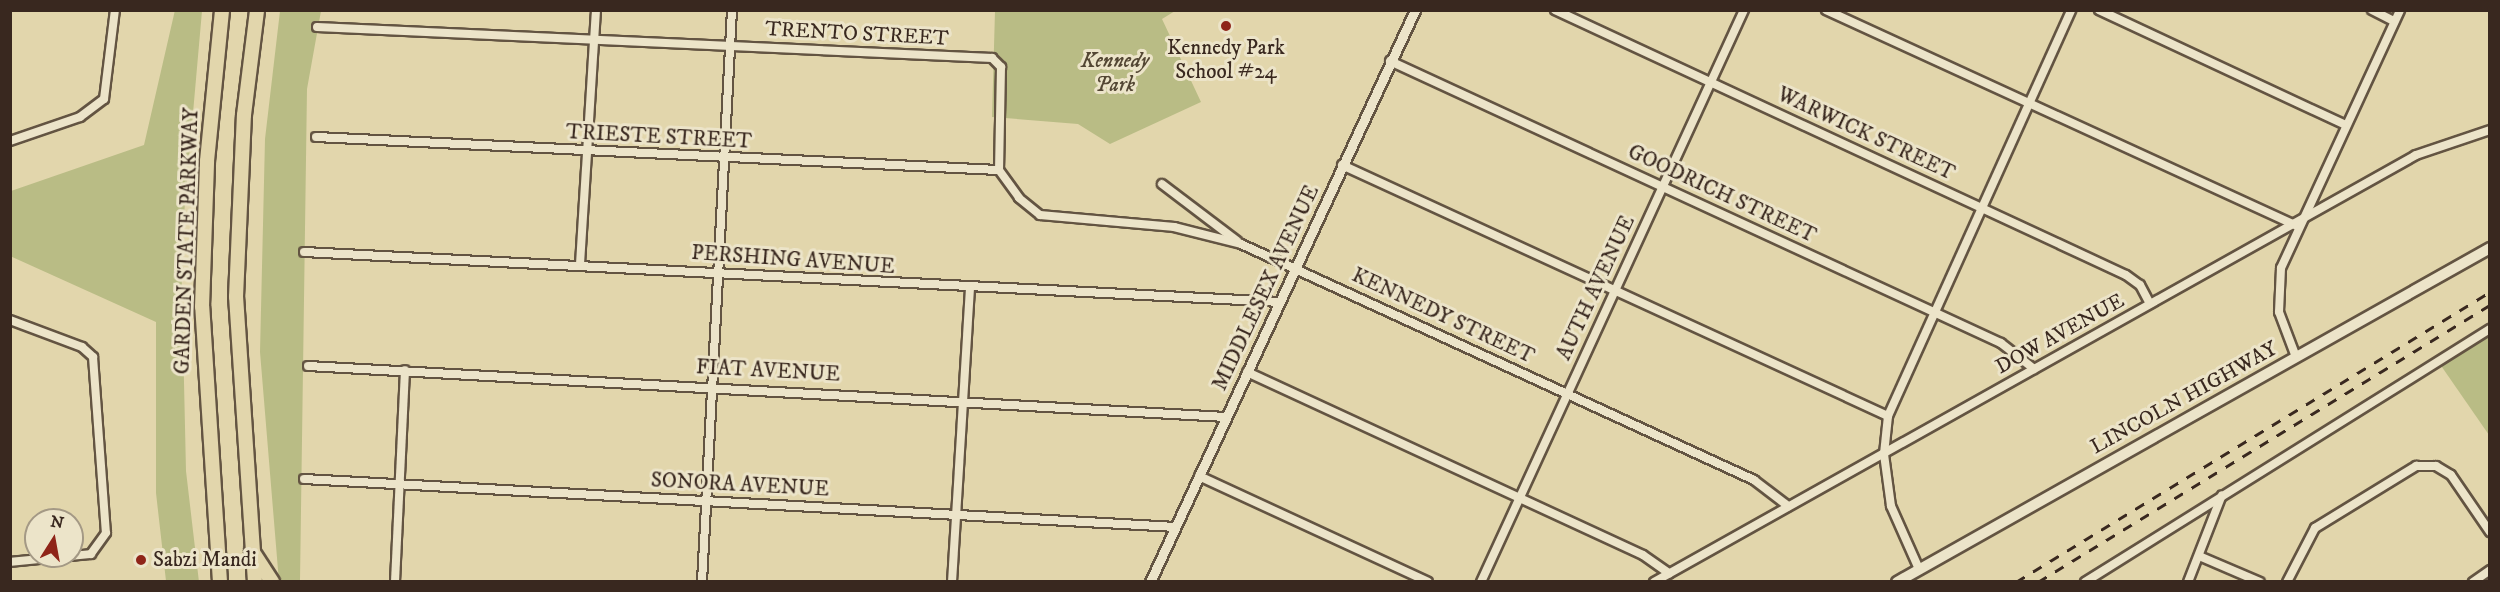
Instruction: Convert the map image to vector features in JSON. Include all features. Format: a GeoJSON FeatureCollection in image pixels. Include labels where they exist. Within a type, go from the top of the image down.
{"type":"FeatureCollection","features":[{"type":"Feature","properties":{"kind":"highway","name":"GARDEN STATE PARKWAY"},"geometry":{"type":"LineString","coordinates":[[219,582],[202,307],[207,161],[222,10]]}},
{"type":"Feature","properties":{"kind":"highway"},"geometry":{"type":"LineString","coordinates":[[255,582],[236,297],[244,115],[256,10]]}},
{"type":"Feature","properties":{"kind":"highway"},"geometry":{"type":"LineString","coordinates":[[252,551],[272,582]]}},
{"type":"Feature","properties":{"kind":"main road","name":"LINCOLN HIGHWAY"},"geometry":{"type":"LineString","coordinates":[[1897,582],[2490,248]]}},
{"type":"Feature","properties":{"kind":"street"},"geometry":{"type":"LineString","coordinates":[[10,141],[81,117],[104,99],[114,10]]}},
{"type":"Feature","properties":{"kind":"street"},"geometry":{"type":"LineString","coordinates":[[580,264],[596,10]]}},
{"type":"Feature","properties":{"kind":"street"},"geometry":{"type":"LineString","coordinates":[[702,582],[732,10]]}},
{"type":"Feature","properties":{"kind":"street","name":"MIDDLESEX AVENUE"},"geometry":{"type":"LineString","coordinates":[[1152,581],[1415,10]]}},
{"type":"Feature","properties":{"kind":"street","name":"WARWICK STREET"},"geometry":{"type":"LineString","coordinates":[[1555,10],[2131,277],[2150,304]]}},
{"type":"Feature","properties":{"kind":"street","name":"AUTH AVENUE"},"geometry":{"type":"LineString","coordinates":[[1481,582],[1744,10]]}},
{"type":"Feature","properties":{"kind":"street"},"geometry":{"type":"LineString","coordinates":[[1826,10],[2297,226]]}},
{"type":"Feature","properties":{"kind":"street"},"geometry":{"type":"LineString","coordinates":[[1919,568],[1896,525],[1884,454],[1888,417],[1932,311],[2071,10]]}},
{"type":"Feature","properties":{"kind":"street"},"geometry":{"type":"LineString","coordinates":[[2099,10],[2346,125]]}},
{"type":"Feature","properties":{"kind":"street"},"geometry":{"type":"LineString","coordinates":[[2372,10],[2394,21]]}},
{"type":"Feature","properties":{"kind":"street"},"geometry":{"type":"LineString","coordinates":[[2296,357],[2277,294],[2297,226],[2400,10]]}},
{"type":"Feature","properties":{"kind":"street","name":"TRENTO STREET"},"geometry":{"type":"LineString","coordinates":[[317,27],[594,42],[729,45],[999,62],[999,170]]}},
{"type":"Feature","properties":{"kind":"street","name":"GOODRICH STREET"},"geometry":{"type":"LineString","coordinates":[[1390,61],[2001,343],[2034,369]]}},
{"type":"Feature","properties":{"kind":"street","name":"DOW AVENUE"},"geometry":{"type":"LineString","coordinates":[[1654,582],[2150,304],[2297,226],[2416,154],[2490,130]]}},
{"type":"Feature","properties":{"kind":"street","name":"TRIESTE STREET"},"geometry":{"type":"LineString","coordinates":[[316,137],[725,159],[999,170]]}},
{"type":"Feature","properties":{"kind":"street"},"geometry":{"type":"LineString","coordinates":[[1342,165],[1888,417]]}},
{"type":"Feature","properties":{"kind":"street","name":"KENNEDY STREET"},"geometry":{"type":"LineString","coordinates":[[999,170],[1019,198],[1048,218],[1174,227],[1241,244],[1763,484],[1788,506]]}},
{"type":"Feature","properties":{"kind":"street","name":"KENNEDY STREET"},"geometry":{"type":"LineString","coordinates":[[1162,184],[1241,244]]}},
{"type":"Feature","properties":{"kind":"street","name":"PERSHING AVENUE"},"geometry":{"type":"LineString","coordinates":[[304,252],[580,264],[970,290],[1280,302]]}},
{"type":"Feature","properties":{"kind":"street"},"geometry":{"type":"LineString","coordinates":[[952,582],[954,514],[970,290]]}},
{"type":"Feature","properties":{"kind":"street"},"geometry":{"type":"LineString","coordinates":[[10,320],[82,347],[93,357],[106,533],[91,554],[10,562]]}},
{"type":"Feature","properties":{"kind":"street"},"geometry":{"type":"LineString","coordinates":[[2085,582],[2490,329]]}},
{"type":"Feature","properties":{"kind":"street","name":"FIAT AVENUE"},"geometry":{"type":"LineString","coordinates":[[308,366],[963,400],[1226,417]]}},
{"type":"Feature","properties":{"kind":"street"},"geometry":{"type":"LineString","coordinates":[[395,582],[405,370]]}},
{"type":"Feature","properties":{"kind":"street"},"geometry":{"type":"LineString","coordinates":[[1247,372],[1643,555],[1669,573]]}},
{"type":"Feature","properties":{"kind":"street"},"geometry":{"type":"LineString","coordinates":[[2287,582],[2315,528],[2416,466],[2436,466],[2451,475],[2490,532]]}},
{"type":"Feature","properties":{"kind":"street"},"geometry":{"type":"LineString","coordinates":[[1199,476],[1428,582]]}},
{"type":"Feature","properties":{"kind":"street","name":"SONORA AVENUE"},"geometry":{"type":"LineString","coordinates":[[304,479],[1175,527]]}},
{"type":"Feature","properties":{"kind":"street"},"geometry":{"type":"LineString","coordinates":[[2188,582],[2223,495]]}},
{"type":"Feature","properties":{"kind":"street"},"geometry":{"type":"LineString","coordinates":[[2199,556],[2260,582]]}},
{"type":"Feature","properties":{"kind":"street"},"geometry":{"type":"LineString","coordinates":[[2473,582],[2490,570]]}},
{"type":"Feature","properties":{"kind":"green space"},"geometry":{"type":"Polygon","coordinates":[[[175,10],[202,11],[181,249],[186,471],[199,582],[166,581],[156,493],[156,322],[10,256],[11,191],[144,145],[175,10]]]}},
{"type":"Feature","properties":{"kind":"green space"},"geometry":{"type":"Polygon","coordinates":[[[280,11],[321,11],[307,89],[300,581],[279,582],[260,352],[265,139],[280,11]]]}},
{"type":"Feature","properties":{"kind":"green space","name":"Kennedy Park"},"geometry":{"type":"Polygon","coordinates":[[[995,11],[1175,11],[1162,19],[1201,102],[1110,144],[1078,124],[992,117],[995,11]]]}},
{"type":"Feature","properties":{"kind":"green space"},"geometry":{"type":"Polygon","coordinates":[[[2489,324],[2489,435],[2435,357],[2489,324]]]}},
{"type":"Feature","properties":{"kind":"railway"},"geometry":{"type":"LineString","coordinates":[[2016,582],[2490,292]]}},
{"type":"Feature","properties":{"kind":"railway"},"geometry":{"type":"LineString","coordinates":[[2038,582],[2490,305]]}},
{"type":"Feature","properties":{"kind":"place","name":"Kennedy Park School #24"},"geometry":{"type":"Point","coordinates":[1226,26]}},
{"type":"Feature","properties":{"kind":"place","name":"Sabzi Mandi"},"geometry":{"type":"Point","coordinates":[141,560]}}]}
